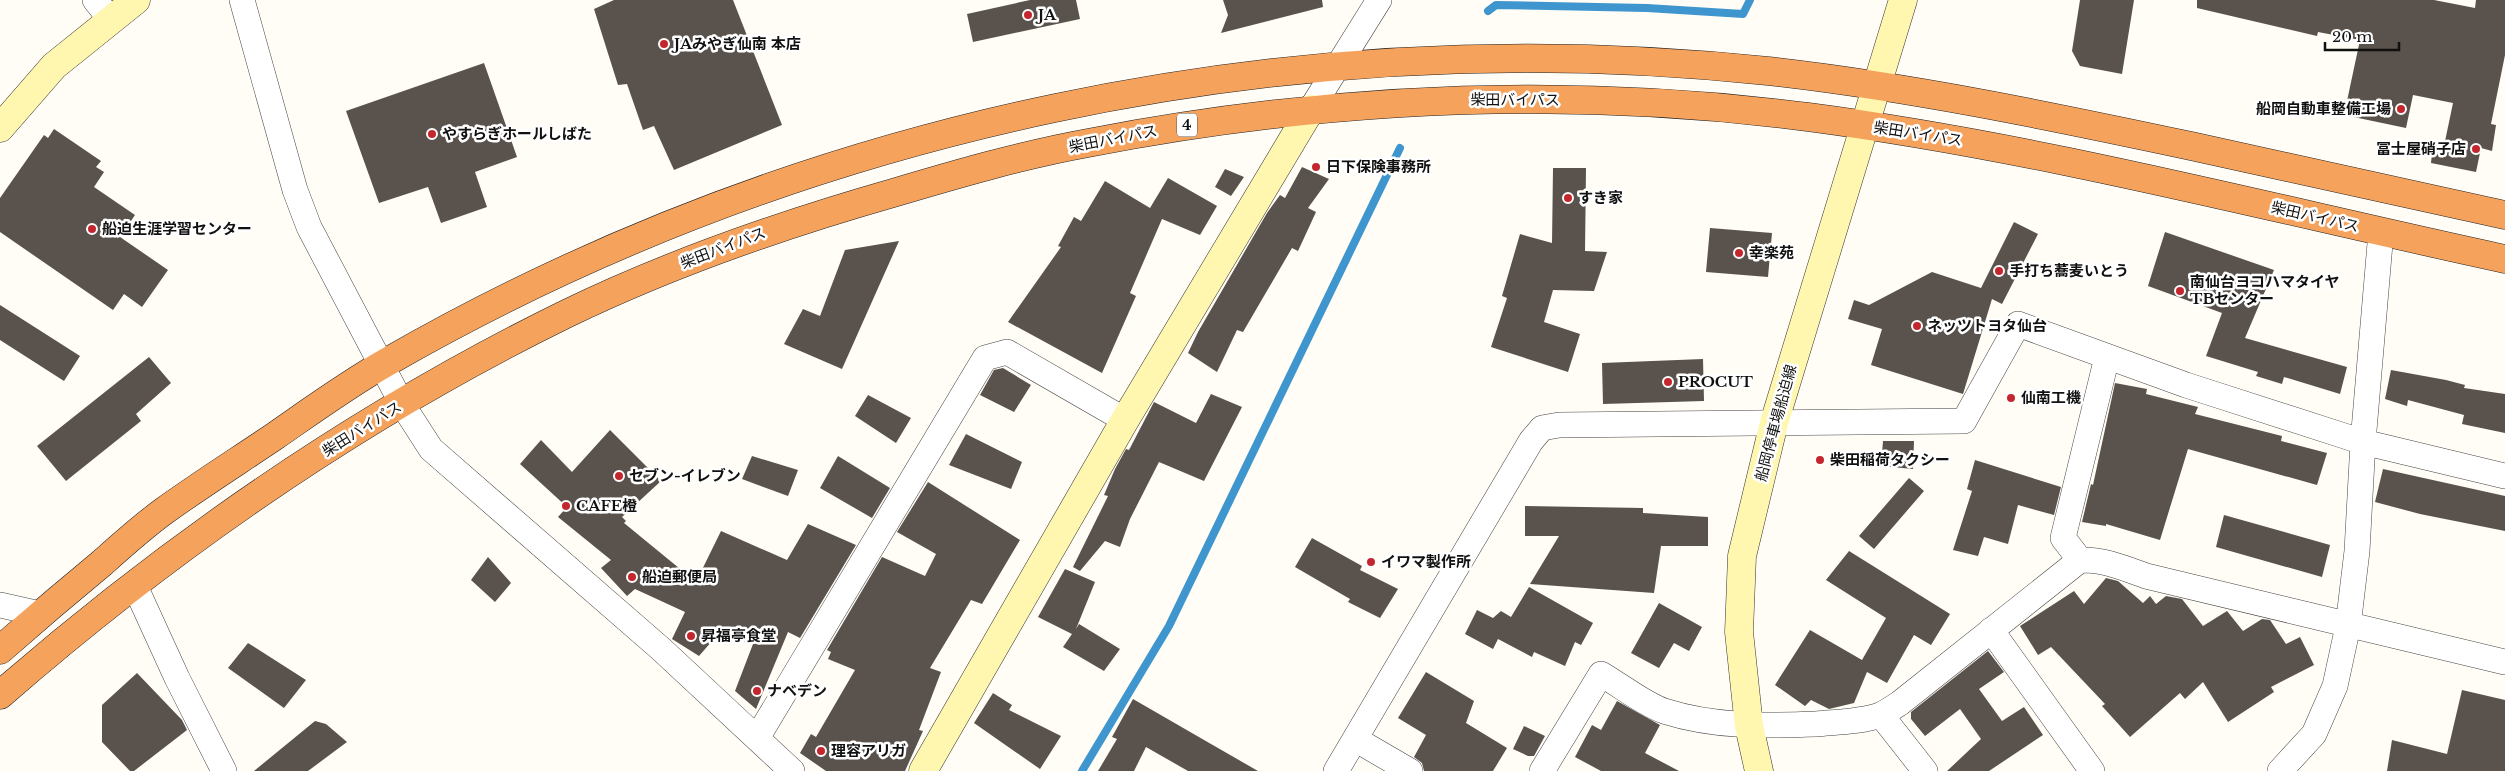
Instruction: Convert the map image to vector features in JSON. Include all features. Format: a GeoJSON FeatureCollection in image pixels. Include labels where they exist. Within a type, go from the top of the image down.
{"type":"FeatureCollection","features":[{"type":"Feature","properties":{"kind":"highway"},"geometry":{"type":"LineString","coordinates":[[0,650],[160,513],[382,365],[484,310],[669,225],[787,180],[913,142],[1074,103],[1272,73],[1337,66],[1435,60],[1603,60],[1765,71],[1877,84],[2061,118],[2505,215]]}},
{"type":"Feature","properties":{"kind":"highway","name":"柴田バイパス"},"geometry":{"type":"LineString","coordinates":[[0,695],[61,642],[134,584],[301,467],[474,361],[568,313],[702,255],[772,229],[979,168],[1082,144],[1200,123],[1311,109],[1484,100],[1575,100],[1765,113],[1923,133],[2156,180],[2505,259]]}},
{"type":"Feature","properties":{"kind":"street"},"geometry":{"type":"LineString","coordinates":[[0,128],[103,10],[136,0]]}},
{"type":"Feature","properties":{"kind":"street"},"geometry":{"type":"LineString","coordinates":[[242,0],[295,190],[309,227],[355,318],[402,404],[431,449],[661,649],[792,771]]}},
{"type":"Feature","properties":{"kind":"street"},"geometry":{"type":"LineString","coordinates":[[924,771],[1125,420],[1337,66],[1379,0]]}},
{"type":"Feature","properties":{"kind":"street","name":"船岡停車場船迫線"},"geometry":{"type":"LineString","coordinates":[[1759,771],[1749,726],[1740,632],[1742,556],[1774,423],[1903,0]]}},
{"type":"Feature","properties":{"kind":"street"},"geometry":{"type":"LineString","coordinates":[[2280,771],[2314,734],[2335,686],[2348,626],[2357,551],[2363,442],[2381,232]]}},
{"type":"Feature","properties":{"kind":"street"},"geometry":{"type":"LineString","coordinates":[[1336,771],[1493,502],[1531,441],[1542,428],[1559,425],[1964,421],[2018,324],[2186,385],[2363,442],[2505,476]]}},
{"type":"Feature","properties":{"kind":"street"},"geometry":{"type":"LineString","coordinates":[[756,738],[984,358],[1007,352],[1125,420]]}},
{"type":"Feature","properties":{"kind":"street"},"geometry":{"type":"LineString","coordinates":[[2080,560],[2063,538],[2107,357]]}},
{"type":"Feature","properties":{"kind":"street"},"geometry":{"type":"LineString","coordinates":[[1542,771],[1601,674],[1662,710],[1689,717],[1749,726],[1837,722],[1881,714],[1900,703],[2080,560],[2093,559],[2146,576],[2348,626],[2505,662]]}},
{"type":"Feature","properties":{"kind":"street"},"geometry":{"type":"LineString","coordinates":[[134,584],[177,678],[224,771]]}},
{"type":"Feature","properties":{"kind":"street"},"geometry":{"type":"LineString","coordinates":[[0,605],[40,614]]}},
{"type":"Feature","properties":{"kind":"street"},"geometry":{"type":"LineString","coordinates":[[1991,630],[2092,771]]}},
{"type":"Feature","properties":{"kind":"street"},"geometry":{"type":"LineString","coordinates":[[1881,714],[1925,771]]}},
{"type":"Feature","properties":{"kind":"street"},"geometry":{"type":"LineString","coordinates":[[1355,739],[1410,771]]}},
{"type":"Feature","properties":{"kind":"building"},"geometry":{"type":"Polygon","coordinates":[[[614,0],[733,0],[782,125],[674,170],[654,126],[643,130],[627,84],[618,85],[594,9],[614,0]]]}},
{"type":"Feature","properties":{"kind":"building"},"geometry":{"type":"Polygon","coordinates":[[[1030,0],[1076,0],[1080,19],[973,42],[967,14],[1030,0]]]}},
{"type":"Feature","properties":{"kind":"building"},"geometry":{"type":"Polygon","coordinates":[[[1223,0],[1322,0],[1323,7],[1221,33],[1228,15],[1223,0]]]}},
{"type":"Feature","properties":{"kind":"building"},"geometry":{"type":"Polygon","coordinates":[[[2080,0],[2134,0],[2122,74],[2080,66],[2072,51],[2080,0]]]}},
{"type":"Feature","properties":{"kind":"building"},"geometry":{"type":"Polygon","coordinates":[[[2197,0],[2434,0],[2475,8],[2476,0],[2505,0],[2505,55],[2491,124],[2496,125],[2492,151],[2481,148],[2476,172],[2431,163],[2433,144],[2444,146],[2453,103],[2413,95],[2406,128],[2344,115],[2360,40],[2318,32],[2317,36],[2197,8],[2197,0]]]}},
{"type":"Feature","properties":{"kind":"building","name":"やすらぎホールしばた"},"geometry":{"type":"Polygon","coordinates":[[[484,63],[517,157],[475,172],[487,207],[441,223],[428,187],[379,203],[346,111],[484,63]]]}},
{"type":"Feature","properties":{"kind":"building"},"geometry":{"type":"Polygon","coordinates":[[[54,129],[101,161],[96,167],[104,172],[94,187],[135,215],[120,237],[168,270],[142,307],[124,294],[113,310],[0,232],[0,198],[44,135],[48,138],[54,129]]]}},
{"type":"Feature","properties":{"kind":"building"},"geometry":{"type":"Polygon","coordinates":[[[1302,167],[1329,179],[1308,208],[1316,212],[1298,251],[1292,248],[1243,332],[1237,330],[1217,372],[1188,353],[1198,332],[1267,213],[1280,195],[1285,198],[1302,167]]]}},
{"type":"Feature","properties":{"kind":"building"},"geometry":{"type":"Polygon","coordinates":[[[1553,168],[1586,168],[1585,251],[1607,252],[1594,291],[1553,290],[1544,322],[1580,334],[1568,372],[1491,347],[1507,298],[1502,296],[1520,234],[1552,243],[1553,168]]]}},
{"type":"Feature","properties":{"kind":"building"},"geometry":{"type":"Polygon","coordinates":[[[1225,169],[1244,177],[1231,196],[1215,187],[1225,169]]]}},
{"type":"Feature","properties":{"kind":"building"},"geometry":{"type":"Polygon","coordinates":[[[1168,178],[1217,206],[1200,235],[1162,219],[1130,293],[1136,296],[1102,373],[1008,322],[1061,247],[1058,246],[1074,217],[1081,221],[1105,181],[1150,208],[1168,178]]]}},
{"type":"Feature","properties":{"kind":"building"},"geometry":{"type":"Polygon","coordinates":[[[2014,222],[2038,234],[2002,304],[1992,299],[1963,394],[1871,365],[1882,329],[1848,319],[1854,300],[1869,305],[1932,272],[1981,288],[2014,222]]]}},
{"type":"Feature","properties":{"kind":"building"},"geometry":{"type":"Polygon","coordinates":[[[1710,228],[1772,233],[1768,277],[1706,272],[1710,228]]]}},
{"type":"Feature","properties":{"kind":"building"},"geometry":{"type":"Polygon","coordinates":[[[2165,232],[2274,270],[2245,338],[2347,367],[2340,394],[2284,377],[2282,384],[2256,376],[2258,372],[2206,356],[2222,313],[2148,286],[2165,232]]]}},
{"type":"Feature","properties":{"kind":"building"},"geometry":{"type":"Polygon","coordinates":[[[899,241],[842,369],[784,344],[803,309],[820,316],[845,250],[899,241]]]}},
{"type":"Feature","properties":{"kind":"building"},"geometry":{"type":"Polygon","coordinates":[[[0,305],[80,356],[64,381],[0,340],[0,305]]]}},
{"type":"Feature","properties":{"kind":"building"},"geometry":{"type":"Polygon","coordinates":[[[149,357],[171,383],[136,414],[141,421],[66,481],[37,446],[149,357]]]}},
{"type":"Feature","properties":{"kind":"building"},"geometry":{"type":"Polygon","coordinates":[[[1703,359],[1704,401],[1603,404],[1602,363],[1703,359]]]}},
{"type":"Feature","properties":{"kind":"building"},"geometry":{"type":"Polygon","coordinates":[[[1003,368],[1031,385],[1014,412],[980,395],[994,370],[1003,368]]]}},
{"type":"Feature","properties":{"kind":"building"},"geometry":{"type":"Polygon","coordinates":[[[2391,370],[2446,380],[2465,385],[2464,388],[2505,394],[2505,433],[2462,424],[2464,415],[2408,400],[2407,406],[2385,399],[2391,370]]]}},
{"type":"Feature","properties":{"kind":"building"},"geometry":{"type":"Polygon","coordinates":[[[2115,383],[2147,389],[2146,394],[2198,407],[2195,414],[2282,436],[2281,441],[2327,453],[2317,485],[2188,449],[2160,540],[2106,524],[2106,526],[2082,522],[2091,484],[2093,485],[2115,383]]]}},
{"type":"Feature","properties":{"kind":"building"},"geometry":{"type":"Polygon","coordinates":[[[1211,394],[1242,407],[1204,481],[1159,462],[1130,519],[1120,547],[1105,541],[1080,571],[1073,567],[1108,496],[1104,495],[1115,469],[1126,449],[1129,450],[1154,402],[1196,423],[1211,394]]]}},
{"type":"Feature","properties":{"kind":"building"},"geometry":{"type":"Polygon","coordinates":[[[868,395],[911,418],[896,443],[855,416],[868,395]]]}},
{"type":"Feature","properties":{"kind":"building"},"geometry":{"type":"Polygon","coordinates":[[[610,430],[661,481],[622,517],[626,521],[624,523],[696,582],[721,531],[787,560],[808,524],[856,545],[800,638],[788,632],[756,709],[735,691],[753,644],[719,633],[699,656],[672,639],[685,612],[635,589],[627,596],[601,568],[611,560],[558,517],[567,507],[520,464],[541,440],[572,472],[610,430]]]}},
{"type":"Feature","properties":{"kind":"building"},"geometry":{"type":"Polygon","coordinates":[[[966,434],[1022,462],[1011,489],[949,465],[966,434]]]}},
{"type":"Feature","properties":{"kind":"building"},"geometry":{"type":"Polygon","coordinates":[[[1883,441],[1914,441],[1913,469],[1881,466],[1883,441]]]}},
{"type":"Feature","properties":{"kind":"building"},"geometry":{"type":"Polygon","coordinates":[[[752,456],[798,470],[788,496],[742,479],[752,456]]]}},
{"type":"Feature","properties":{"kind":"building"},"geometry":{"type":"Polygon","coordinates":[[[838,456],[890,488],[872,518],[820,488],[838,456]]]}},
{"type":"Feature","properties":{"kind":"building"},"geometry":{"type":"Polygon","coordinates":[[[1975,460],[2061,487],[2054,515],[2018,505],[2008,544],[1984,537],[1978,556],[1953,550],[1972,491],[1967,489],[1975,460]]]}},
{"type":"Feature","properties":{"kind":"building"},"geometry":{"type":"Polygon","coordinates":[[[2383,469],[2505,496],[2505,531],[2420,514],[2375,502],[2383,469]]]}},
{"type":"Feature","properties":{"kind":"building"},"geometry":{"type":"Polygon","coordinates":[[[1909,478],[1924,491],[1874,549],[1859,536],[1909,478]]]}},
{"type":"Feature","properties":{"kind":"building"},"geometry":{"type":"Polygon","coordinates":[[[928,482],[1020,540],[982,604],[971,600],[930,668],[941,672],[919,730],[923,731],[905,771],[826,771],[800,753],[811,734],[816,737],[855,670],[828,659],[831,652],[827,650],[882,557],[925,576],[936,554],[897,532],[928,482]]]}},
{"type":"Feature","properties":{"kind":"building"},"geometry":{"type":"Polygon","coordinates":[[[1525,506],[1643,508],[1643,513],[1708,517],[1708,546],[1661,546],[1654,593],[1530,584],[1559,536],[1525,536],[1525,506]]]}},
{"type":"Feature","properties":{"kind":"building"},"geometry":{"type":"Polygon","coordinates":[[[2224,515],[2330,545],[2322,577],[2216,547],[2224,515]]]}},
{"type":"Feature","properties":{"kind":"building"},"geometry":{"type":"Polygon","coordinates":[[[1312,538],[1362,566],[1360,570],[1398,589],[1380,618],[1348,602],[1350,599],[1295,567],[1312,538]]]}},
{"type":"Feature","properties":{"kind":"building"},"geometry":{"type":"Polygon","coordinates":[[[1849,551],[1950,614],[1931,645],[1914,635],[1887,683],[1867,672],[1854,703],[1829,709],[1811,700],[1805,706],[1775,685],[1810,630],[1862,660],[1886,618],[1826,580],[1849,551]]]}},
{"type":"Feature","properties":{"kind":"building"},"geometry":{"type":"Polygon","coordinates":[[[488,557],[511,583],[495,602],[471,580],[488,557]]]}},
{"type":"Feature","properties":{"kind":"building"},"geometry":{"type":"Polygon","coordinates":[[[1065,569],[1095,582],[1076,629],[1079,624],[1120,649],[1104,671],[1063,647],[1072,634],[1038,617],[1065,569]]]}},
{"type":"Feature","properties":{"kind":"building"},"geometry":{"type":"Polygon","coordinates":[[[2106,578],[2118,581],[2143,603],[2150,596],[2156,604],[2166,596],[2182,599],[2203,626],[2227,611],[2243,631],[2262,619],[2270,620],[2286,644],[2300,637],[2314,665],[2271,687],[2274,692],[2228,722],[2203,682],[2185,699],[2180,693],[2130,737],[2102,706],[2105,704],[2051,647],[2038,655],[2020,626],[2074,591],[2084,604],[2106,578]]]}},
{"type":"Feature","properties":{"kind":"building"},"geometry":{"type":"Polygon","coordinates":[[[1529,587],[1593,623],[1581,645],[1575,642],[1565,666],[1534,652],[1532,657],[1498,639],[1493,649],[1465,634],[1477,610],[1493,618],[1501,611],[1511,617],[1529,587]]]}},
{"type":"Feature","properties":{"kind":"building"},"geometry":{"type":"Polygon","coordinates":[[[1659,603],[1702,627],[1689,651],[1674,643],[1659,668],[1631,653],[1659,603]]]}},
{"type":"Feature","properties":{"kind":"building"},"geometry":{"type":"Polygon","coordinates":[[[248,643],[306,680],[284,708],[228,668],[248,643]]]}},
{"type":"Feature","properties":{"kind":"building"},"geometry":{"type":"Polygon","coordinates":[[[1988,651],[2004,672],[1979,689],[2002,721],[2024,707],[2043,735],[1989,771],[1947,771],[1981,739],[1960,709],[1925,736],[1911,719],[1911,712],[1988,651]]]}},
{"type":"Feature","properties":{"kind":"building"},"geometry":{"type":"Polygon","coordinates":[[[1426,672],[1474,701],[1466,723],[1507,748],[1493,771],[1424,771],[1422,763],[1414,757],[1426,735],[1398,718],[1426,672]]]}},
{"type":"Feature","properties":{"kind":"building"},"geometry":{"type":"Polygon","coordinates":[[[137,673],[182,720],[187,730],[134,771],[130,771],[102,742],[102,705],[137,673]]]}},
{"type":"Feature","properties":{"kind":"building"},"geometry":{"type":"Polygon","coordinates":[[[2462,690],[2505,700],[2505,771],[2387,771],[2392,740],[2447,754],[2462,690]]]}},
{"type":"Feature","properties":{"kind":"building"},"geometry":{"type":"Polygon","coordinates":[[[993,693],[1012,705],[1009,710],[1061,736],[1040,769],[974,723],[993,693]]]}},
{"type":"Feature","properties":{"kind":"building"},"geometry":{"type":"Polygon","coordinates":[[[1133,699],[1258,771],[1188,771],[1146,747],[1134,771],[1098,771],[1117,739],[1112,737],[1133,699]]]}},
{"type":"Feature","properties":{"kind":"building"},"geometry":{"type":"Polygon","coordinates":[[[1617,701],[1660,725],[1645,753],[1679,771],[1601,771],[1575,757],[1592,725],[1601,730],[1617,701]]]}},
{"type":"Feature","properties":{"kind":"building"},"geometry":{"type":"Polygon","coordinates":[[[315,721],[326,724],[347,742],[308,771],[254,771],[315,721]]]}},
{"type":"Feature","properties":{"kind":"building"},"geometry":{"type":"Polygon","coordinates":[[[1524,726],[1545,736],[1534,756],[1528,756],[1513,749],[1524,726]]]}},
{"type":"Feature","properties":{"kind":"waterway"},"geometry":{"type":"LineString","coordinates":[[1488,11],[1496,5],[1647,8],[1743,14],[1750,0]]}},
{"type":"Feature","properties":{"kind":"waterway"},"geometry":{"type":"LineString","coordinates":[[1082,771],[1169,626],[1400,148]]}},
{"type":"Feature","properties":{"kind":"place","name":"JA"},"geometry":{"type":"Point","coordinates":[1028,15]}},
{"type":"Feature","properties":{"kind":"place","name":"JAみやぎ仙南 本店"},"geometry":{"type":"Point","coordinates":[664,44]}},
{"type":"Feature","properties":{"kind":"place","name":"船岡自動車整備工場"},"geometry":{"type":"Point","coordinates":[2401,109]}},
{"type":"Feature","properties":{"kind":"place","name":"やすらぎホールしばた"},"geometry":{"type":"Point","coordinates":[432,134]}},
{"type":"Feature","properties":{"kind":"place","name":"冨士屋硝子店"},"geometry":{"type":"Point","coordinates":[2476,149]}},
{"type":"Feature","properties":{"kind":"place","name":"日下保険事務所"},"geometry":{"type":"Point","coordinates":[1316,167]}},
{"type":"Feature","properties":{"kind":"place","name":"すき家"},"geometry":{"type":"Point","coordinates":[1568,198]}},
{"type":"Feature","properties":{"kind":"place","name":"船迫生涯学習センター"},"geometry":{"type":"Point","coordinates":[92,229]}},
{"type":"Feature","properties":{"kind":"place","name":"幸楽苑"},"geometry":{"type":"Point","coordinates":[1739,253]}},
{"type":"Feature","properties":{"kind":"place","name":"手打ち蕎麦いとう"},"geometry":{"type":"Point","coordinates":[1999,271]}},
{"type":"Feature","properties":{"kind":"place","name":"南仙台ヨコハマタイヤ TBセンター"},"geometry":{"type":"Point","coordinates":[2180,291]}},
{"type":"Feature","properties":{"kind":"place","name":"ネッツトヨタ仙台"},"geometry":{"type":"Point","coordinates":[1917,326]}},
{"type":"Feature","properties":{"kind":"place","name":"PROCUT"},"geometry":{"type":"Point","coordinates":[1668,382]}},
{"type":"Feature","properties":{"kind":"place","name":"仙南工機"},"geometry":{"type":"Point","coordinates":[2011,398]}},
{"type":"Feature","properties":{"kind":"place","name":"柴田稲荷タクシー"},"geometry":{"type":"Point","coordinates":[1820,460]}},
{"type":"Feature","properties":{"kind":"place","name":"セブン-イレブン"},"geometry":{"type":"Point","coordinates":[619,476]}},
{"type":"Feature","properties":{"kind":"place","name":"CAFE橙"},"geometry":{"type":"Point","coordinates":[566,506]}},
{"type":"Feature","properties":{"kind":"place","name":"イワマ製作所"},"geometry":{"type":"Point","coordinates":[1371,562]}},
{"type":"Feature","properties":{"kind":"place","name":"船迫郵便局"},"geometry":{"type":"Point","coordinates":[632,577]}},
{"type":"Feature","properties":{"kind":"place","name":"昇福亭食堂"},"geometry":{"type":"Point","coordinates":[691,636]}},
{"type":"Feature","properties":{"kind":"place","name":"ナベデン"},"geometry":{"type":"Point","coordinates":[757,691]}},
{"type":"Feature","properties":{"kind":"place","name":"理容アリガ"},"geometry":{"type":"Point","coordinates":[821,751]}}]}
